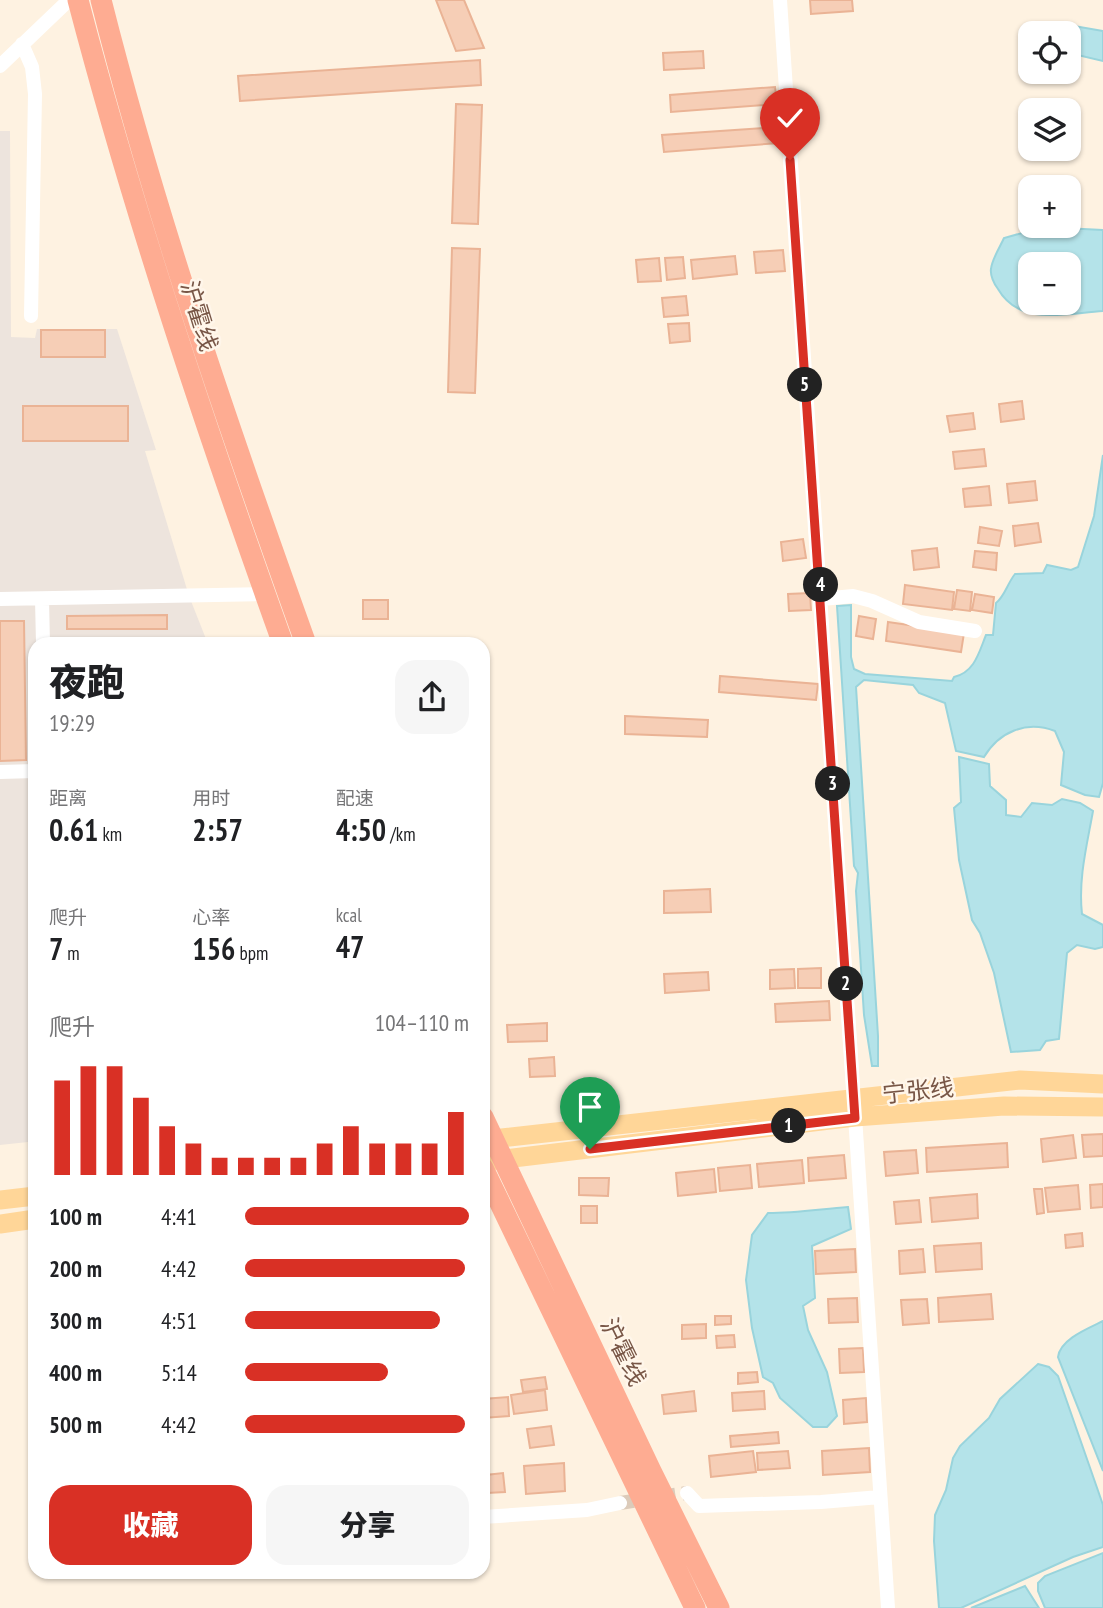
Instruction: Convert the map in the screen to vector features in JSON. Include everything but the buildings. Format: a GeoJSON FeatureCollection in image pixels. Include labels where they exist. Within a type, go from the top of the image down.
{"type":"FeatureCollection","features":[{"type":"Feature","properties":{"kind":"highway","name":"沪霍线"},"geometry":{"type":"LineString","coordinates":[[78,0],[105,104],[187,365],[275,590],[302,637]]}},
{"type":"Feature","properties":{"kind":"highway","name":"沪霍线"},"geometry":{"type":"LineString","coordinates":[[101,0],[125,96],[275,590],[283,637]]}},
{"type":"Feature","properties":{"kind":"highway","name":"沪霍线"},"geometry":{"type":"LineString","coordinates":[[490,1165],[695,1608]]}},
{"type":"Feature","properties":{"kind":"highway","name":"沪霍线"},"geometry":{"type":"LineString","coordinates":[[490,1165],[719,1608]]}},
{"type":"Feature","properties":{"kind":"main road","name":"宁张线"},"geometry":{"type":"LineString","coordinates":[[490,1163],[1020,1080],[1103,1084]]}},
{"type":"Feature","properties":{"kind":"main road","name":"宁张线"},"geometry":{"type":"LineString","coordinates":[[490,1140],[854,1108],[1103,1107]]}},
{"type":"Feature","properties":{"kind":"main road"},"geometry":{"type":"LineString","coordinates":[[0,1200],[28,1197]]}},
{"type":"Feature","properties":{"kind":"main road"},"geometry":{"type":"LineString","coordinates":[[0,1224],[28,1220]]}},
{"type":"Feature","properties":{"kind":"street"},"geometry":{"type":"LineString","coordinates":[[0,66],[69,0]]}},
{"type":"Feature","properties":{"kind":"street"},"geometry":{"type":"LineString","coordinates":[[780,0],[794,240],[822,599],[888,1608]]}},
{"type":"Feature","properties":{"kind":"street"},"geometry":{"type":"LineString","coordinates":[[22,44],[32,67],[34,94],[31,316]]}},
{"type":"Feature","properties":{"kind":"street"},"geometry":{"type":"LineString","coordinates":[[0,599],[275,590]]}},
{"type":"Feature","properties":{"kind":"street"},"geometry":{"type":"LineString","coordinates":[[822,599],[853,596],[872,601],[919,622],[975,631]]}},
{"type":"Feature","properties":{"kind":"street"},"geometry":{"type":"LineString","coordinates":[[42,599],[43,637]]}},
{"type":"Feature","properties":{"kind":"street"},"geometry":{"type":"LineString","coordinates":[[0,772],[28,771]]}},
{"type":"Feature","properties":{"kind":"street"},"geometry":{"type":"LineString","coordinates":[[687,1493],[699,1506],[880,1497]]}},
{"type":"Feature","properties":{"kind":"street"},"geometry":{"type":"LineString","coordinates":[[490,1517],[587,1510],[620,1503]]}},
{"type":"Feature","properties":{"kind":"shaded area"},"geometry":{"type":"Polygon","coordinates":[[[0,131],[10,131],[11,337],[35,338],[37,329],[117,329],[156,450],[145,451],[189,596],[205,637],[28,637],[28,1142],[0,1145],[0,131]]]}},
{"type":"Feature","properties":{"kind":"water"},"geometry":{"type":"Polygon","coordinates":[[[1081,27],[1103,31],[1103,61],[1081,56],[1081,27]]]}},
{"type":"Feature","properties":{"kind":"water"},"geometry":{"type":"Polygon","coordinates":[[[1081,229],[1103,230],[1103,311],[1081,313],[1081,252],[1018,252],[1018,309],[1007,301],[995,285],[991,271],[1004,238],[1018,234],[1018,238],[1081,238],[1081,229]]]}},
{"type":"Feature","properties":{"kind":"water"},"geometry":{"type":"Polygon","coordinates":[[[1103,455],[1103,783],[1099,797],[1085,795],[1061,785],[1064,752],[1055,731],[1034,727],[1014,730],[997,741],[984,757],[956,751],[945,703],[919,693],[913,685],[864,680],[856,687],[878,1036],[878,1066],[872,1066],[864,1015],[856,891],[858,873],[854,866],[837,606],[851,605],[851,657],[854,669],[865,674],[952,681],[972,666],[986,635],[993,635],[996,603],[1015,574],[1043,573],[1047,565],[1071,570],[1078,567],[1094,516],[1103,455]]]}},
{"type":"Feature","properties":{"kind":"water"},"geometry":{"type":"Polygon","coordinates":[[[959,757],[989,764],[990,786],[1006,800],[1006,815],[1021,817],[1032,803],[1052,805],[1062,799],[1080,803],[1093,811],[1082,875],[1081,901],[1082,914],[1103,925],[1103,947],[1095,949],[1077,945],[1067,953],[1059,1039],[1046,1041],[1040,1050],[1011,1052],[994,973],[980,933],[972,920],[959,860],[954,808],[961,802],[959,757]]]}},
{"type":"Feature","properties":{"kind":"water"},"geometry":{"type":"Polygon","coordinates":[[[848,1207],[851,1229],[812,1246],[815,1298],[803,1306],[808,1330],[827,1372],[837,1416],[827,1427],[813,1427],[780,1398],[773,1383],[763,1377],[752,1328],[746,1280],[752,1235],[768,1213],[848,1207]]]}},
{"type":"Feature","properties":{"kind":"water"},"geometry":{"type":"Polygon","coordinates":[[[1103,1321],[1103,1471],[1058,1357],[1069,1340],[1103,1321]]]}},
{"type":"Feature","properties":{"kind":"water"},"geometry":{"type":"Polygon","coordinates":[[[1038,1364],[1049,1367],[1058,1376],[1103,1505],[1103,1547],[1073,1557],[961,1608],[939,1608],[934,1541],[935,1515],[946,1490],[953,1458],[960,1446],[989,1418],[1000,1399],[1038,1364]]]}},
{"type":"Feature","properties":{"kind":"water"},"geometry":{"type":"Polygon","coordinates":[[[1103,1553],[1103,1608],[1045,1608],[1038,1591],[1038,1583],[1045,1576],[1103,1553]]]}},
{"type":"Feature","properties":{"kind":"water"},"geometry":{"type":"Polygon","coordinates":[[[1025,1586],[1039,1608],[971,1608],[1025,1586]]]}},
{"type":"Feature","properties":{"kind":"tunnel"},"geometry":{"type":"LineString","coordinates":[[620,1503],[687,1493]]}},
{"type":"Feature","properties":{"kind":"route"},"geometry":{"type":"LineString","coordinates":[[590,1149],[855,1118],[822,599],[790,160]]}}]}
